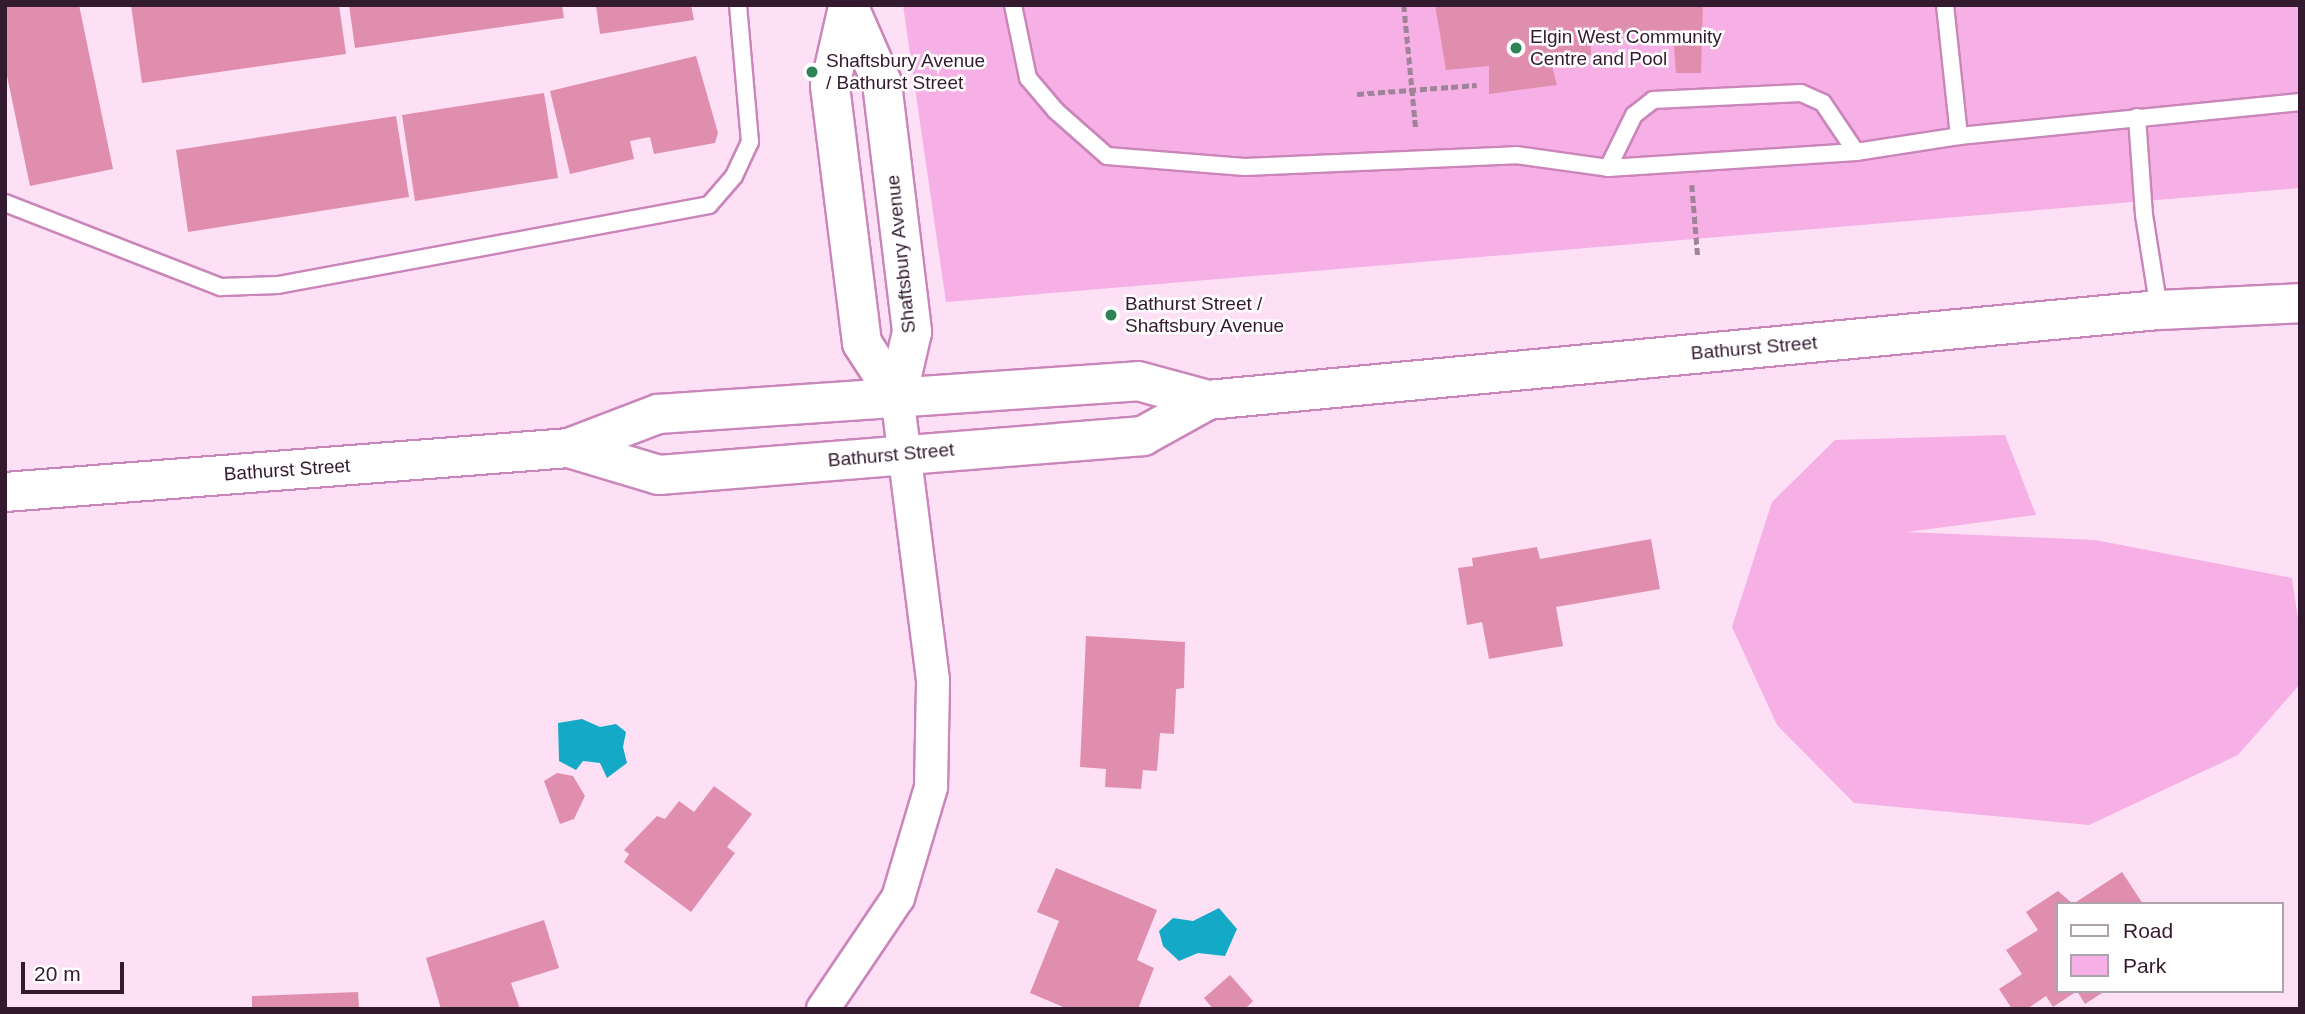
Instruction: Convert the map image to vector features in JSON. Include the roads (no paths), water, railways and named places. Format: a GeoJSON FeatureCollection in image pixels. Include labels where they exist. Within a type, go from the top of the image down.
{"type":"FeatureCollection","features":[{"type":"Feature","properties":{"kind":"main road","name":"Shaftsbury Avenue"},"geometry":{"type":"LineString","coordinates":[[848,6],[830,86],[860,330],[862,343],[897,397]]}},
{"type":"Feature","properties":{"kind":"main road","name":"Shaftsbury Avenue"},"geometry":{"type":"LineString","coordinates":[[848,6],[882,83],[912,332],[897,397]]}},
{"type":"Feature","properties":{"kind":"main road","name":"Bathurst Street"},"geometry":{"type":"LineString","coordinates":[[5,492],[569,448],[658,414],[1138,381],[1208,400],[2159,310],[2300,303]]}},
{"type":"Feature","properties":{"kind":"main road","name":"Bathurst Street"},"geometry":{"type":"LineString","coordinates":[[569,448],[659,475],[904,453],[1143,436],[1208,400]]}},
{"type":"Feature","properties":{"kind":"street"},"geometry":{"type":"LineString","coordinates":[[823,1009],[898,898],[930,788],[933,680],[897,397]]}},
{"type":"Feature","properties":{"kind":"lane"},"geometry":{"type":"LineString","coordinates":[[5,203],[221,287],[278,285],[709,205],[734,176],[750,142],[738,5]]}},
{"type":"Feature","properties":{"kind":"lane"},"geometry":{"type":"LineString","coordinates":[[1013,5],[1027,78],[1056,111],[1107,156],[1245,167],[1516,155],[1608,168],[1856,152],[1959,136],[2300,102]]}},
{"type":"Feature","properties":{"kind":"lane"},"geometry":{"type":"LineString","coordinates":[[1945,5],[1959,136]]}},
{"type":"Feature","properties":{"kind":"lane"},"geometry":{"type":"LineString","coordinates":[[1608,168],[1634,115],[1653,100],[1801,93],[1823,103],[1856,152]]}},
{"type":"Feature","properties":{"kind":"lane"},"geometry":{"type":"LineString","coordinates":[[2137,117],[2144,215],[2159,310]]}},
{"type":"Feature","properties":{"kind":"water"},"geometry":{"type":"Polygon","coordinates":[[[582,719],[600,727],[616,724],[626,732],[623,747],[627,763],[607,778],[600,763],[583,761],[576,770],[559,761],[558,723],[582,719]]]}},
{"type":"Feature","properties":{"kind":"water"},"geometry":{"type":"Polygon","coordinates":[[[1219,908],[1237,929],[1225,956],[1198,953],[1179,961],[1163,946],[1159,931],[1173,918],[1193,921],[1219,908]]]}},
{"type":"Feature","properties":{"kind":"place","name":"Elgin West Community Centre and Pool"},"geometry":{"type":"Point","coordinates":[1516,48]}},
{"type":"Feature","properties":{"kind":"place","name":"Shaftsbury Avenue / Bathurst Street"},"geometry":{"type":"Point","coordinates":[812,72]}},
{"type":"Feature","properties":{"kind":"place","name":"Bathurst Street / Shaftsbury Avenue"},"geometry":{"type":"Point","coordinates":[1111,315]}}]}
